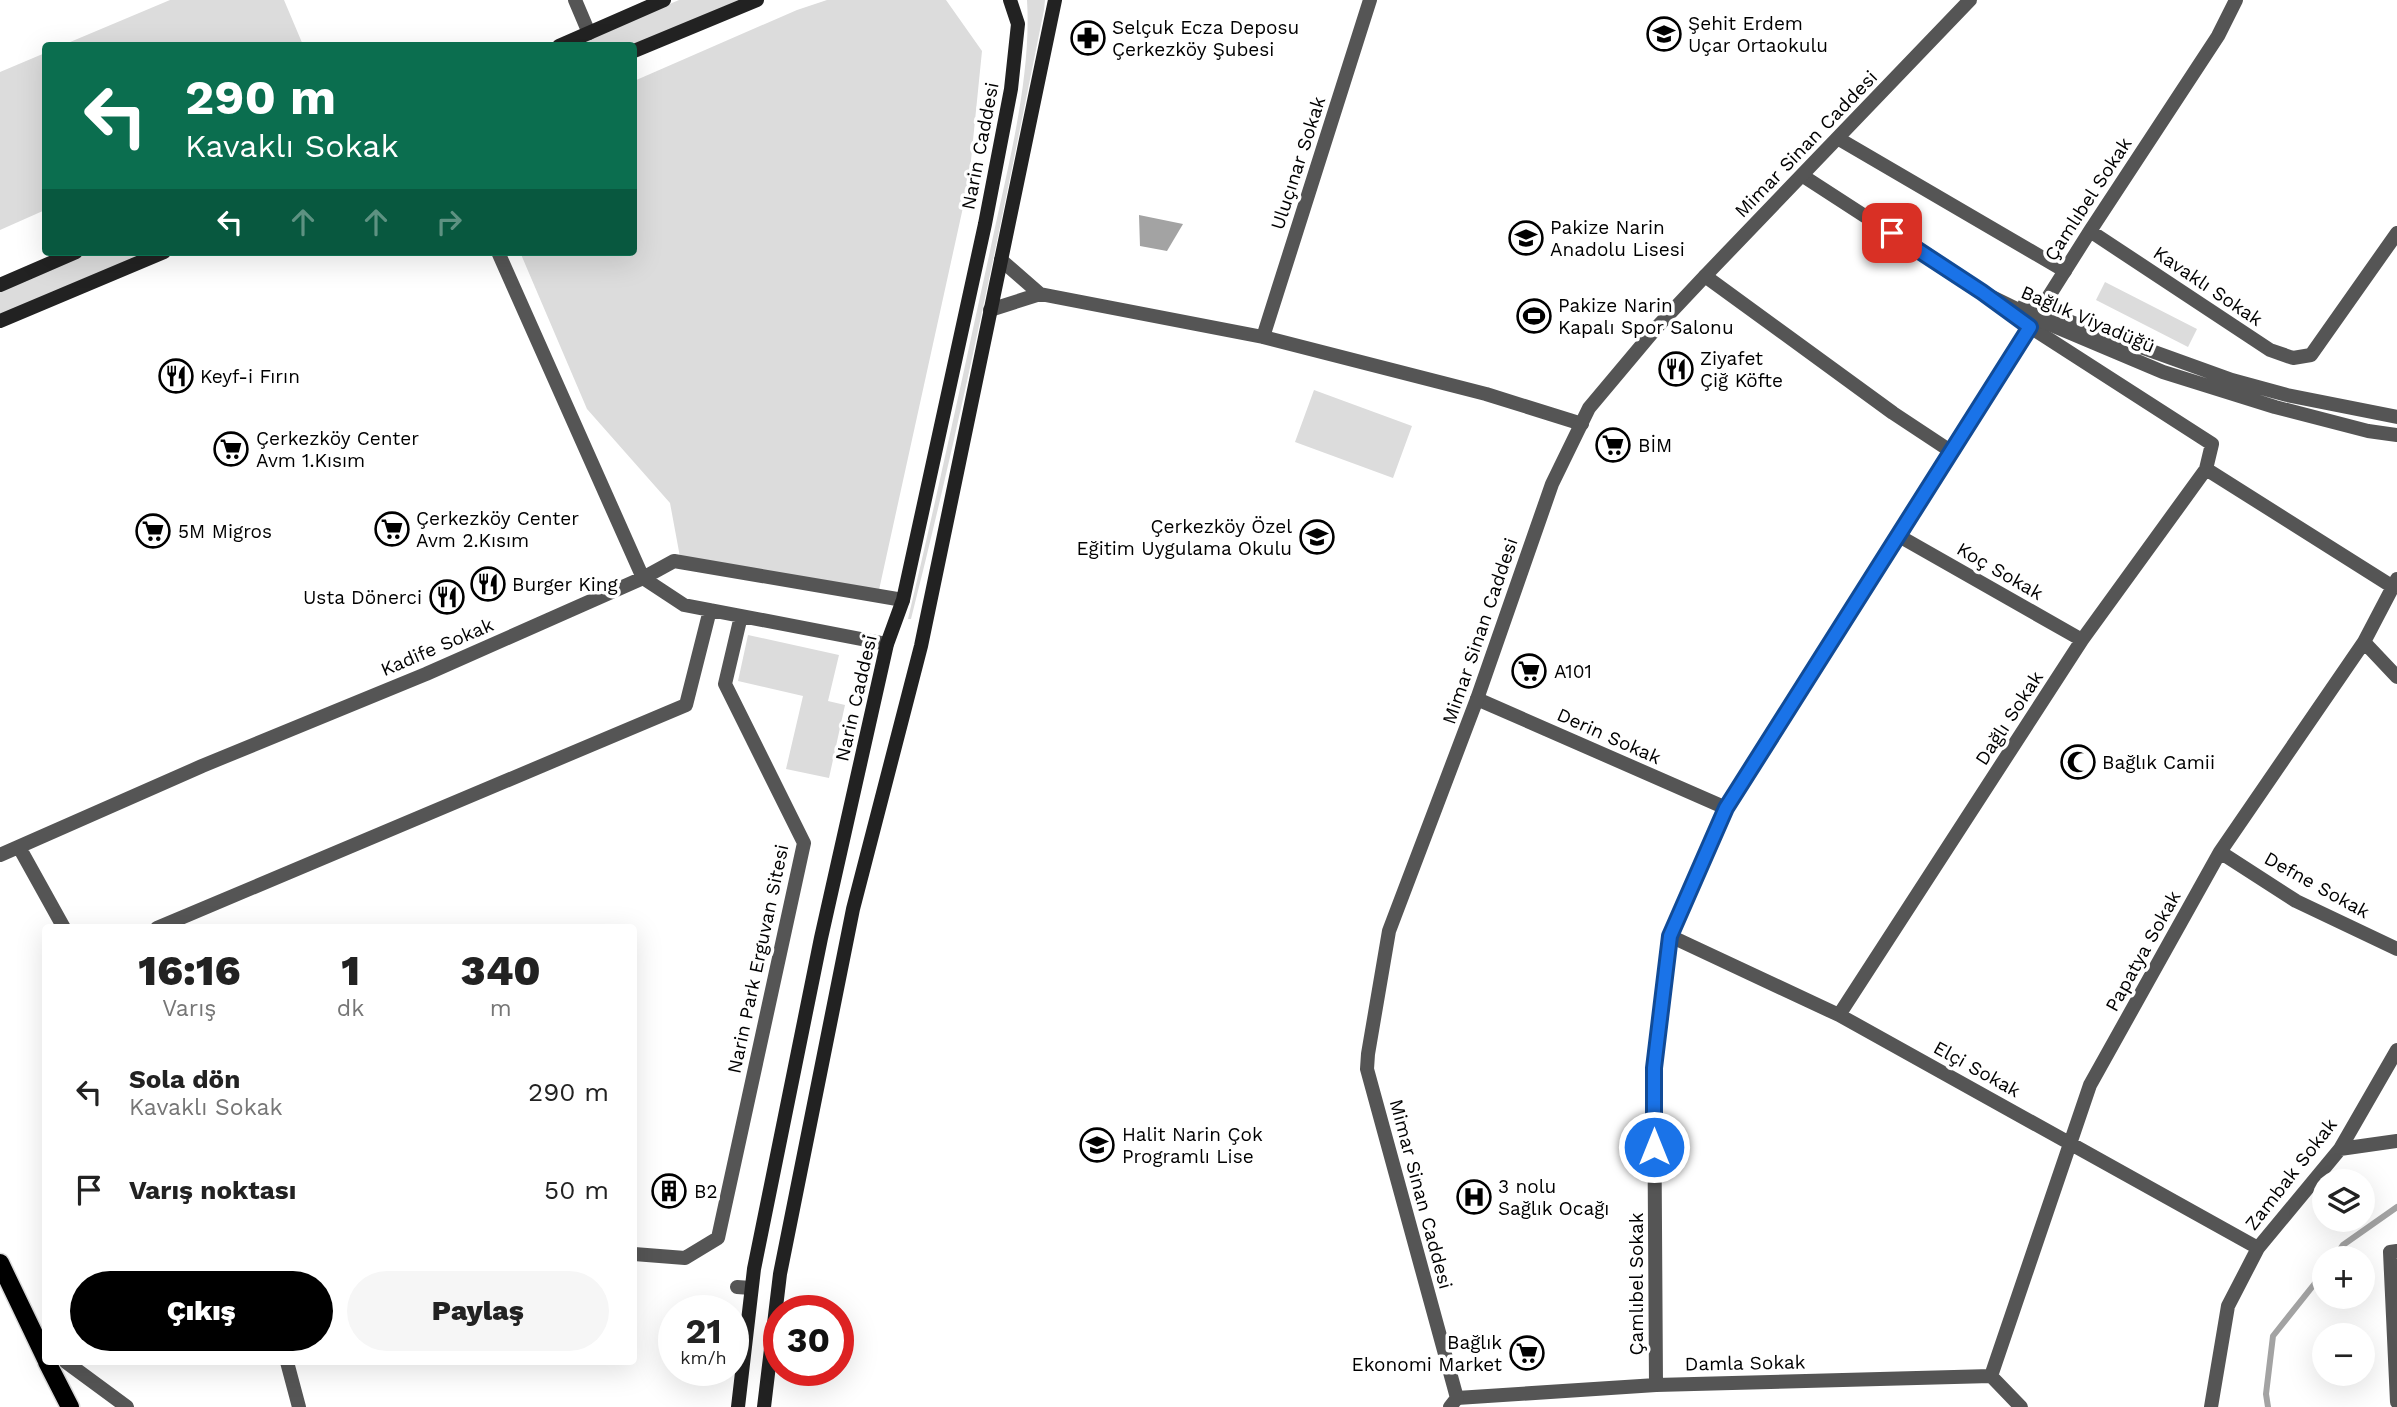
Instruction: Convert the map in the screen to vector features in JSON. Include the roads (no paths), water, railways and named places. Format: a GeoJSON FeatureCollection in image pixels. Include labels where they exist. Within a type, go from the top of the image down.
{"type":"FeatureCollection","features":[{"type":"Feature","properties":{"kind":"main road"},"geometry":{"type":"LineString","coordinates":[[568,42],[664,0]]}},
{"type":"Feature","properties":{"kind":"main road"},"geometry":{"type":"LineString","coordinates":[[637,50],[757,0]]}},
{"type":"Feature","properties":{"kind":"main road","name":"Narin Caddesi"},"geometry":{"type":"LineString","coordinates":[[738,1407],[744,1288],[756,1256],[821,938],[887,644],[903,600],[985,224],[1011,89],[1018,24],[1010,0]]}},
{"type":"Feature","properties":{"kind":"main road"},"geometry":{"type":"LineString","coordinates":[[764,1407],[780,1274],[850,922],[921,646],[1055,0]]}},
{"type":"Feature","properties":{"kind":"main road"},"geometry":{"type":"LineString","coordinates":[[0,285],[67,256]]}},
{"type":"Feature","properties":{"kind":"main road"},"geometry":{"type":"LineString","coordinates":[[0,321],[154,256]]}},
{"type":"Feature","properties":{"kind":"main road"},"geometry":{"type":"LineString","coordinates":[[0,1263],[40,1341]]}},
{"type":"Feature","properties":{"kind":"main road"},"geometry":{"type":"LineString","coordinates":[[49,1365],[70,1407]]}},
{"type":"Feature","properties":{"kind":"street"},"geometry":{"type":"LineString","coordinates":[[575,0],[589,33]]}},
{"type":"Feature","properties":{"kind":"street","name":"Uluçınar Sokak"},"geometry":{"type":"LineString","coordinates":[[1263,337],[1370,0]]}},
{"type":"Feature","properties":{"kind":"street","name":"Mimar Sinan Caddesi"},"geometry":{"type":"LineString","coordinates":[[1453,1402],[1367,1069],[1390,931],[1478,699],[1552,484],[1590,408],[1657,327],[1970,0]]}},
{"type":"Feature","properties":{"kind":"street","name":"Çamlıbel Sokak"},"geometry":{"type":"LineString","coordinates":[[1656,1385],[1654,1068],[1670,936],[1726,808],[2090,231],[2218,36],[2236,0]]}},
{"type":"Feature","properties":{"kind":"street"},"geometry":{"type":"LineString","coordinates":[[1839,139],[2065,271]]}},
{"type":"Feature","properties":{"kind":"street"},"geometry":{"type":"LineString","coordinates":[[1803,176],[1982,292],[2035,318]]}},
{"type":"Feature","properties":{"kind":"street","name":"Kavaklı Sokak"},"geometry":{"type":"LineString","coordinates":[[2090,231],[2270,350],[2293,358],[2311,355],[2397,233]]}},
{"type":"Feature","properties":{"kind":"street"},"geometry":{"type":"LineString","coordinates":[[500,256],[643,578],[684,605],[709,615],[741,615],[887,644]]}},
{"type":"Feature","properties":{"kind":"street"},"geometry":{"type":"LineString","coordinates":[[1000,260],[1040,294]]}},
{"type":"Feature","properties":{"kind":"street"},"geometry":{"type":"LineString","coordinates":[[1705,276],[1893,413],[1952,452]]}},
{"type":"Feature","properties":{"kind":"street","name":"Bağlık Viyadüğü"},"geometry":{"type":"LineString","coordinates":[[1982,292],[2035,318],[2163,372],[2275,407],[2368,431],[2397,435]]}},
{"type":"Feature","properties":{"kind":"street"},"geometry":{"type":"LineString","coordinates":[[990,310],[1040,294],[1263,337],[1486,394],[1582,424]]}},
{"type":"Feature","properties":{"kind":"street","name":"Bağlık Viyadüğü"},"geometry":{"type":"LineString","coordinates":[[2035,318],[2232,380],[2287,395],[2397,417]]}},
{"type":"Feature","properties":{"kind":"street","name":"Dağlı Sokak"},"geometry":{"type":"LineString","coordinates":[[1839,1015],[2082,640],[2206,469],[2212,444],[2035,318]]}},
{"type":"Feature","properties":{"kind":"street"},"geometry":{"type":"LineString","coordinates":[[2206,469],[2395,583]]}},
{"type":"Feature","properties":{"kind":"street","name":"Koç Sokak"},"geometry":{"type":"LineString","coordinates":[[1899,536],[2082,640]]}},
{"type":"Feature","properties":{"kind":"street","name":"Kadife Sokak"},"geometry":{"type":"LineString","coordinates":[[0,855],[202,766],[426,674],[643,578],[674,561],[903,600]]}},
{"type":"Feature","properties":{"kind":"street","name":"Papatya Sokak"},"geometry":{"type":"LineString","coordinates":[[1991,1376],[2090,1085],[2220,852],[2364,642],[2395,583]]}},
{"type":"Feature","properties":{"kind":"street"},"geometry":{"type":"LineString","coordinates":[[166,924],[686,705],[709,615]]}},
{"type":"Feature","properties":{"kind":"street","name":"Narin Park Erguvan Sitesi"},"geometry":{"type":"LineString","coordinates":[[637,1254],[685,1258],[718,1238],[804,842],[725,684],[741,615]]}},
{"type":"Feature","properties":{"kind":"street"},"geometry":{"type":"LineString","coordinates":[[2364,642],[2397,677]]}},
{"type":"Feature","properties":{"kind":"street","name":"Derin Sokak"},"geometry":{"type":"LineString","coordinates":[[1478,699],[1726,808]]}},
{"type":"Feature","properties":{"kind":"street"},"geometry":{"type":"LineString","coordinates":[[19,847],[62,924]]}},
{"type":"Feature","properties":{"kind":"street","name":"Defne Sokak"},"geometry":{"type":"LineString","coordinates":[[2220,852],[2296,901],[2397,949]]}},
{"type":"Feature","properties":{"kind":"street","name":"Elçi Sokak"},"geometry":{"type":"LineString","coordinates":[[1670,936],[1839,1015],[2258,1248]]}},
{"type":"Feature","properties":{"kind":"street","name":"Zambak Sokak"},"geometry":{"type":"LineString","coordinates":[[2211,1407],[2228,1306],[2258,1248],[2340,1149],[2397,1050]]}},
{"type":"Feature","properties":{"kind":"street"},"geometry":{"type":"LineString","coordinates":[[2340,1149],[2397,1141]]}},
{"type":"Feature","properties":{"kind":"street"},"geometry":{"type":"LineString","coordinates":[[2397,1251],[2390,1252],[2397,1402]]}},
{"type":"Feature","properties":{"kind":"street"},"geometry":{"type":"LineString","coordinates":[[70,1365],[127,1407]]}},
{"type":"Feature","properties":{"kind":"street"},"geometry":{"type":"LineString","coordinates":[[288,1365],[299,1407]]}},
{"type":"Feature","properties":{"kind":"street"},"geometry":{"type":"LineString","coordinates":[[1991,1376],[2021,1407]]}},
{"type":"Feature","properties":{"kind":"street","name":"Damla Sokak"},"geometry":{"type":"LineString","coordinates":[[1453,1402],[1656,1385],[1991,1376]]}},
{"type":"Feature","properties":{"kind":"waterway"},"geometry":{"type":"LineString","coordinates":[[2342,1246],[2397,1207]]}},
{"type":"Feature","properties":{"kind":"waterway"},"geometry":{"type":"LineString","coordinates":[[2268,1407],[2266,1394],[2273,1336],[2312,1287]]}},
{"type":"Feature","properties":{"kind":"place","name":"Şehit Erdem Uçar Ortaokulu"},"geometry":{"type":"Point","coordinates":[1664,34]}},
{"type":"Feature","properties":{"kind":"place","name":"Selçuk Ecza Deposu Çerkezköy Şubesi"},"geometry":{"type":"Point","coordinates":[1088,38]}},
{"type":"Feature","properties":{"kind":"place","name":"Pakize Narin Anadolu Lisesi"},"geometry":{"type":"Point","coordinates":[1526,238]}},
{"type":"Feature","properties":{"kind":"place","name":"Pakize Narin Kapalı Spor Salonu"},"geometry":{"type":"Point","coordinates":[1534,316]}},
{"type":"Feature","properties":{"kind":"place","name":"Ziyafet Çiğ Köfte"},"geometry":{"type":"Point","coordinates":[1676,369]}},
{"type":"Feature","properties":{"kind":"place","name":"Keyf-i Fırın"},"geometry":{"type":"Point","coordinates":[176,376]}},
{"type":"Feature","properties":{"kind":"place","name":"BİM"},"geometry":{"type":"Point","coordinates":[1613,445]}},
{"type":"Feature","properties":{"kind":"place","name":"Çerkezköy Center Avm 1.Kısım"},"geometry":{"type":"Point","coordinates":[231,449]}},
{"type":"Feature","properties":{"kind":"place","name":"Çerkezköy Center Avm 2.Kısım"},"geometry":{"type":"Point","coordinates":[392,529]}},
{"type":"Feature","properties":{"kind":"place","name":"5M Migros"},"geometry":{"type":"Point","coordinates":[153,531]}},
{"type":"Feature","properties":{"kind":"place","name":"Çerkezköy Özel Eğitim Uygulama Okulu"},"geometry":{"type":"Point","coordinates":[1317,537]}},
{"type":"Feature","properties":{"kind":"place","name":"Burger King"},"geometry":{"type":"Point","coordinates":[488,584]}},
{"type":"Feature","properties":{"kind":"place","name":"Usta Dönerci"},"geometry":{"type":"Point","coordinates":[447,597]}},
{"type":"Feature","properties":{"kind":"place","name":"A101"},"geometry":{"type":"Point","coordinates":[1529,671]}},
{"type":"Feature","properties":{"kind":"place","name":"Bağlık Camii"},"geometry":{"type":"Point","coordinates":[2078,762]}},
{"type":"Feature","properties":{"kind":"place","name":"Halit Narin Çok Programlı Lise"},"geometry":{"type":"Point","coordinates":[1097,1145]}},
{"type":"Feature","properties":{"kind":"place","name":"B2"},"geometry":{"type":"Point","coordinates":[669,1191]}},
{"type":"Feature","properties":{"kind":"place","name":"3 nolu Sağlık Ocağı"},"geometry":{"type":"Point","coordinates":[1474,1197]}},
{"type":"Feature","properties":{"kind":"place","name":"Bağlık Ekonomi Market"},"geometry":{"type":"Point","coordinates":[1527,1353]}}]}
